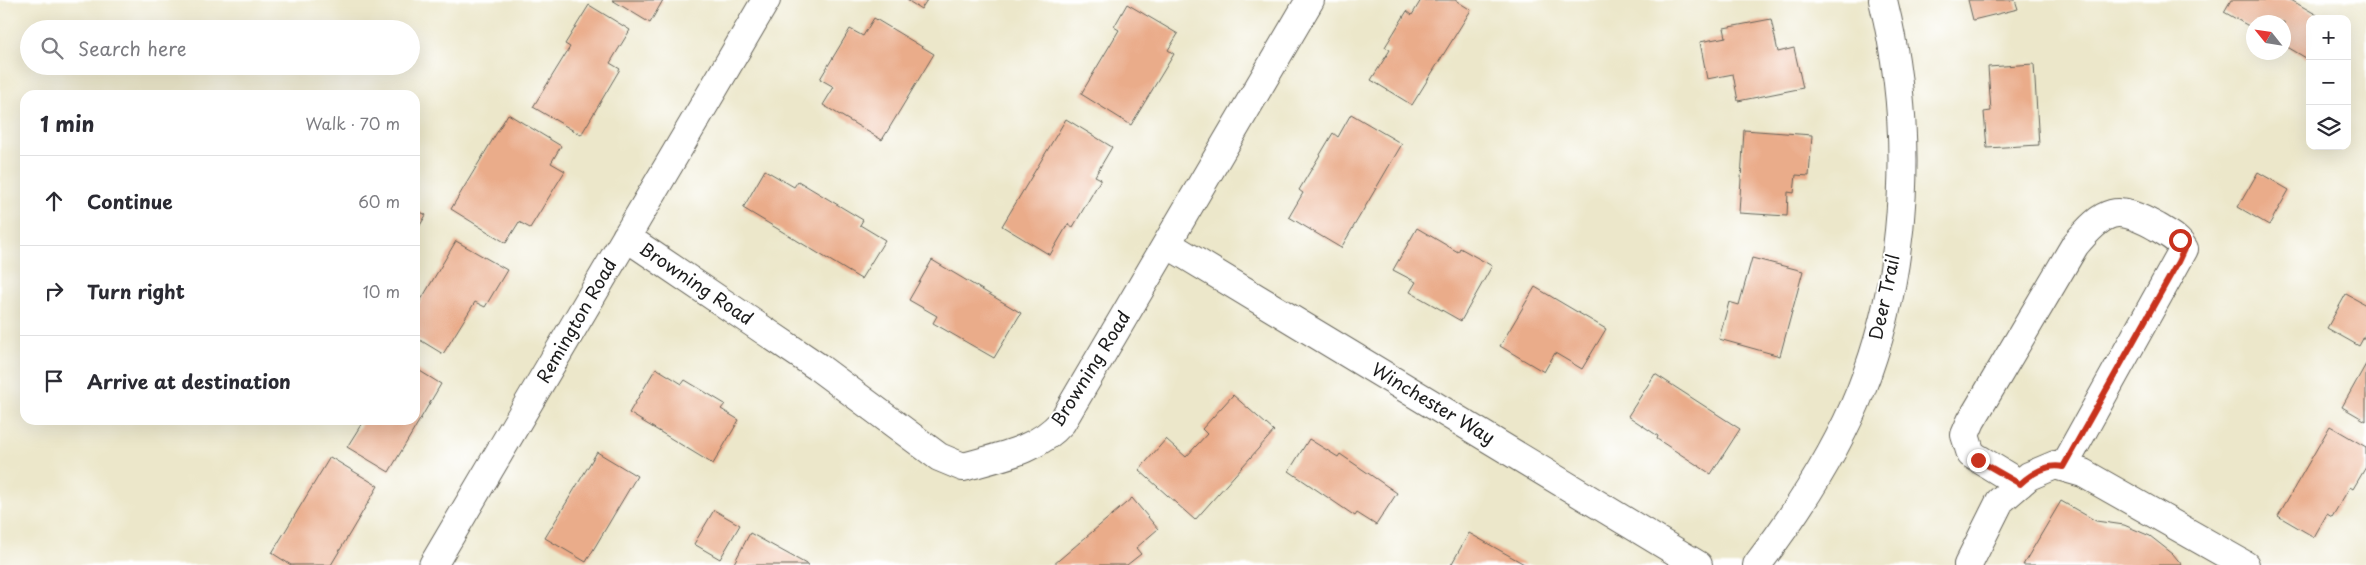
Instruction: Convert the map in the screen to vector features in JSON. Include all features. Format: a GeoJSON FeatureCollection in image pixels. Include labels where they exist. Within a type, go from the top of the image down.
{"type":"FeatureCollection","features":[{"type":"Feature","properties":{"kind":"street","name":"Remington Road"},"geometry":{"type":"LineString","coordinates":[[433,565],[766,0]]}},
{"type":"Feature","properties":{"kind":"street","name":"Browning Road"},"geometry":{"type":"LineString","coordinates":[[626,237],[818,367],[939,457],[963,467],[1023,449],[1043,440],[1062,422],[1310,0]]}},
{"type":"Feature","properties":{"kind":"street","name":"Deer Trail"},"geometry":{"type":"LineString","coordinates":[[1757,565],[1786,526],[1827,460],[1861,390],[1880,330],[1895,260],[1902,189],[1902,118],[1892,36],[1883,0]]}},
{"type":"Feature","properties":{"kind":"street"},"geometry":{"type":"LineString","coordinates":[[2020,484],[1971,454],[1965,435],[1971,421],[2075,245],[2097,222],[2109,214],[2122,212],[2137,216],[2180,240],[2184,249],[2063,467]]}},
{"type":"Feature","properties":{"kind":"street","name":"Winchester Way"},"geometry":{"type":"LineString","coordinates":[[1167,244],[1698,565]]}},
{"type":"Feature","properties":{"kind":"street"},"geometry":{"type":"LineString","coordinates":[[1968,565],[2000,501],[2029,476],[2055,465],[2083,473],[2245,565]]}},
{"type":"Feature","properties":{"kind":"building"},"geometry":{"type":"Polygon","coordinates":[[[612,0],[663,0],[650,23],[612,0]]]}},
{"type":"Feature","properties":{"kind":"building"},"geometry":{"type":"Polygon","coordinates":[[[907,0],[927,0],[921,9],[907,0]]]}},
{"type":"Feature","properties":{"kind":"building"},"geometry":{"type":"Polygon","coordinates":[[[1421,0],[1455,0],[1471,10],[1412,105],[1371,80],[1390,50],[1385,47],[1407,11],[1412,15],[1421,0]]]}},
{"type":"Feature","properties":{"kind":"building"},"geometry":{"type":"Polygon","coordinates":[[[1968,0],[2015,0],[2018,9],[1973,20],[1968,0]]]}},
{"type":"Feature","properties":{"kind":"building"},"geometry":{"type":"Polygon","coordinates":[[[2231,0],[2291,0],[2317,15],[2306,15],[2306,58],[2291,49],[2291,15],[2246,15],[2246,24],[2224,12],[2231,0]]]}},
{"type":"Feature","properties":{"kind":"building"},"geometry":{"type":"Polygon","coordinates":[[[1127,4],[1178,34],[1168,50],[1174,54],[1131,125],[1081,94],[1119,30],[1114,27],[1127,4]]]}},
{"type":"Feature","properties":{"kind":"building"},"geometry":{"type":"Polygon","coordinates":[[[589,5],[630,30],[610,63],[620,69],[581,135],[533,107],[570,47],[565,44],[589,5]]]}},
{"type":"Feature","properties":{"kind":"building"},"geometry":{"type":"Polygon","coordinates":[[[874,18],[934,54],[882,140],[823,105],[834,87],[820,79],[850,29],[863,36],[874,18]]]}},
{"type":"Feature","properties":{"kind":"building"},"geometry":{"type":"Polygon","coordinates":[[[1771,19],[1778,52],[1794,48],[1803,88],[1738,101],[1733,74],[1707,79],[1700,42],[1726,37],[1724,28],[1771,19]]]}},
{"type":"Feature","properties":{"kind":"building"},"geometry":{"type":"Polygon","coordinates":[[[2034,64],[2039,145],[1987,148],[1984,112],[1991,111],[1988,67],[2034,64]]]}},
{"type":"Feature","properties":{"kind":"building"},"geometry":{"type":"Polygon","coordinates":[[[508,114],[561,146],[551,163],[565,171],[530,228],[519,222],[506,243],[451,209],[508,114]]]}},
{"type":"Feature","properties":{"kind":"building"},"geometry":{"type":"Polygon","coordinates":[[[1351,114],[1402,144],[1341,248],[1289,217],[1303,193],[1299,190],[1333,133],[1338,137],[1351,114]]]}},
{"type":"Feature","properties":{"kind":"building"},"geometry":{"type":"Polygon","coordinates":[[[1066,119],[1112,147],[1095,176],[1101,179],[1073,227],[1068,224],[1050,255],[1002,226],[1066,119]]]}},
{"type":"Feature","properties":{"kind":"building"},"geometry":{"type":"Polygon","coordinates":[[[1744,130],[1812,135],[1809,176],[1796,175],[1794,193],[1788,192],[1787,216],[1739,213],[1744,130]]]}},
{"type":"Feature","properties":{"kind":"building"},"geometry":{"type":"Polygon","coordinates":[[[765,170],[794,187],[798,181],[863,220],[860,225],[885,240],[861,279],[743,208],[765,170]]]}},
{"type":"Feature","properties":{"kind":"building"},"geometry":{"type":"Polygon","coordinates":[[[2258,172],[2289,190],[2269,225],[2238,207],[2258,172]]]}},
{"type":"Feature","properties":{"kind":"building"},"geometry":{"type":"Polygon","coordinates":[[[420,212],[426,215],[420,225],[420,212]]]}},
{"type":"Feature","properties":{"kind":"building"},"geometry":{"type":"Polygon","coordinates":[[[1417,228],[1458,252],[1460,248],[1492,266],[1461,321],[1410,292],[1416,282],[1393,270],[1417,228]]]}},
{"type":"Feature","properties":{"kind":"building"},"geometry":{"type":"Polygon","coordinates":[[[456,241],[507,270],[485,307],[475,302],[443,354],[420,340],[420,302],[456,241]]]}},
{"type":"Feature","properties":{"kind":"building"},"geometry":{"type":"Polygon","coordinates":[[[1752,258],[1803,271],[1780,356],[1719,339],[1729,302],[1739,305],[1752,258]]]}},
{"type":"Feature","properties":{"kind":"building"},"geometry":{"type":"Polygon","coordinates":[[[932,260],[1021,313],[994,358],[933,323],[937,316],[909,300],[932,260]]]}},
{"type":"Feature","properties":{"kind":"building"},"geometry":{"type":"Polygon","coordinates":[[[1535,287],[1606,329],[1582,369],[1555,353],[1544,372],[1500,346],[1535,287]]]}},
{"type":"Feature","properties":{"kind":"building"},"geometry":{"type":"Polygon","coordinates":[[[2346,294],[2366,305],[2366,333],[2359,346],[2327,328],[2346,294]]]}},
{"type":"Feature","properties":{"kind":"building"},"geometry":{"type":"Polygon","coordinates":[[[2366,364],[2366,421],[2342,407],[2366,364]]]}},
{"type":"Feature","properties":{"kind":"building"},"geometry":{"type":"Polygon","coordinates":[[[656,368],[682,384],[685,380],[725,404],[721,409],[739,420],[713,464],[629,413],[656,368]]]}},
{"type":"Feature","properties":{"kind":"building"},"geometry":{"type":"Polygon","coordinates":[[[420,371],[441,384],[420,420],[420,371]]]}},
{"type":"Feature","properties":{"kind":"building"},"geometry":{"type":"Polygon","coordinates":[[[1655,374],[1740,429],[1711,474],[1657,439],[1658,436],[1628,416],[1655,374]]]}},
{"type":"Feature","properties":{"kind":"building"},"geometry":{"type":"Polygon","coordinates":[[[1233,395],[1274,431],[1195,520],[1139,470],[1166,439],[1186,457],[1207,434],[1202,429],[1233,395]]]}},
{"type":"Feature","properties":{"kind":"building"},"geometry":{"type":"Polygon","coordinates":[[[361,425],[417,425],[389,472],[347,447],[361,425]]]}},
{"type":"Feature","properties":{"kind":"building"},"geometry":{"type":"Polygon","coordinates":[[[2330,426],[2366,447],[2366,467],[2353,489],[2350,487],[2332,517],[2327,514],[2314,537],[2278,516],[2330,426]]]}},
{"type":"Feature","properties":{"kind":"building"},"geometry":{"type":"Polygon","coordinates":[[[1309,439],[1338,457],[1340,454],[1397,493],[1376,525],[1357,513],[1355,516],[1289,471],[1309,439]]]}},
{"type":"Feature","properties":{"kind":"building"},"geometry":{"type":"Polygon","coordinates":[[[597,452],[637,476],[586,562],[545,538],[597,452]]]}},
{"type":"Feature","properties":{"kind":"building"},"geometry":{"type":"Polygon","coordinates":[[[330,457],[378,486],[331,565],[291,565],[272,553],[330,457]]]}},
{"type":"Feature","properties":{"kind":"building"},"geometry":{"type":"Polygon","coordinates":[[[1132,498],[1158,529],[1136,548],[1141,554],[1127,565],[1053,565],[1132,498]]]}},
{"type":"Feature","properties":{"kind":"building"},"geometry":{"type":"Polygon","coordinates":[[[2061,501],[2096,521],[2124,525],[2150,536],[2173,554],[2182,565],[2023,565],[2061,501]]]}},
{"type":"Feature","properties":{"kind":"building"},"geometry":{"type":"Polygon","coordinates":[[[714,510],[740,525],[720,559],[694,544],[714,510]]]}},
{"type":"Feature","properties":{"kind":"building"},"geometry":{"type":"Polygon","coordinates":[[[750,533],[808,565],[733,565],[750,533]]]}},
{"type":"Feature","properties":{"kind":"building"},"geometry":{"type":"Polygon","coordinates":[[[1469,533],[1526,565],[1451,565],[1469,533]]]}},
{"type":"Feature","properties":{"kind":"route"},"geometry":{"type":"LineString","coordinates":[[1978,460],[2020,484],[2029,476],[2055,465],[2063,467],[2178,262],[2184,249],[2180,240]]}}]}
